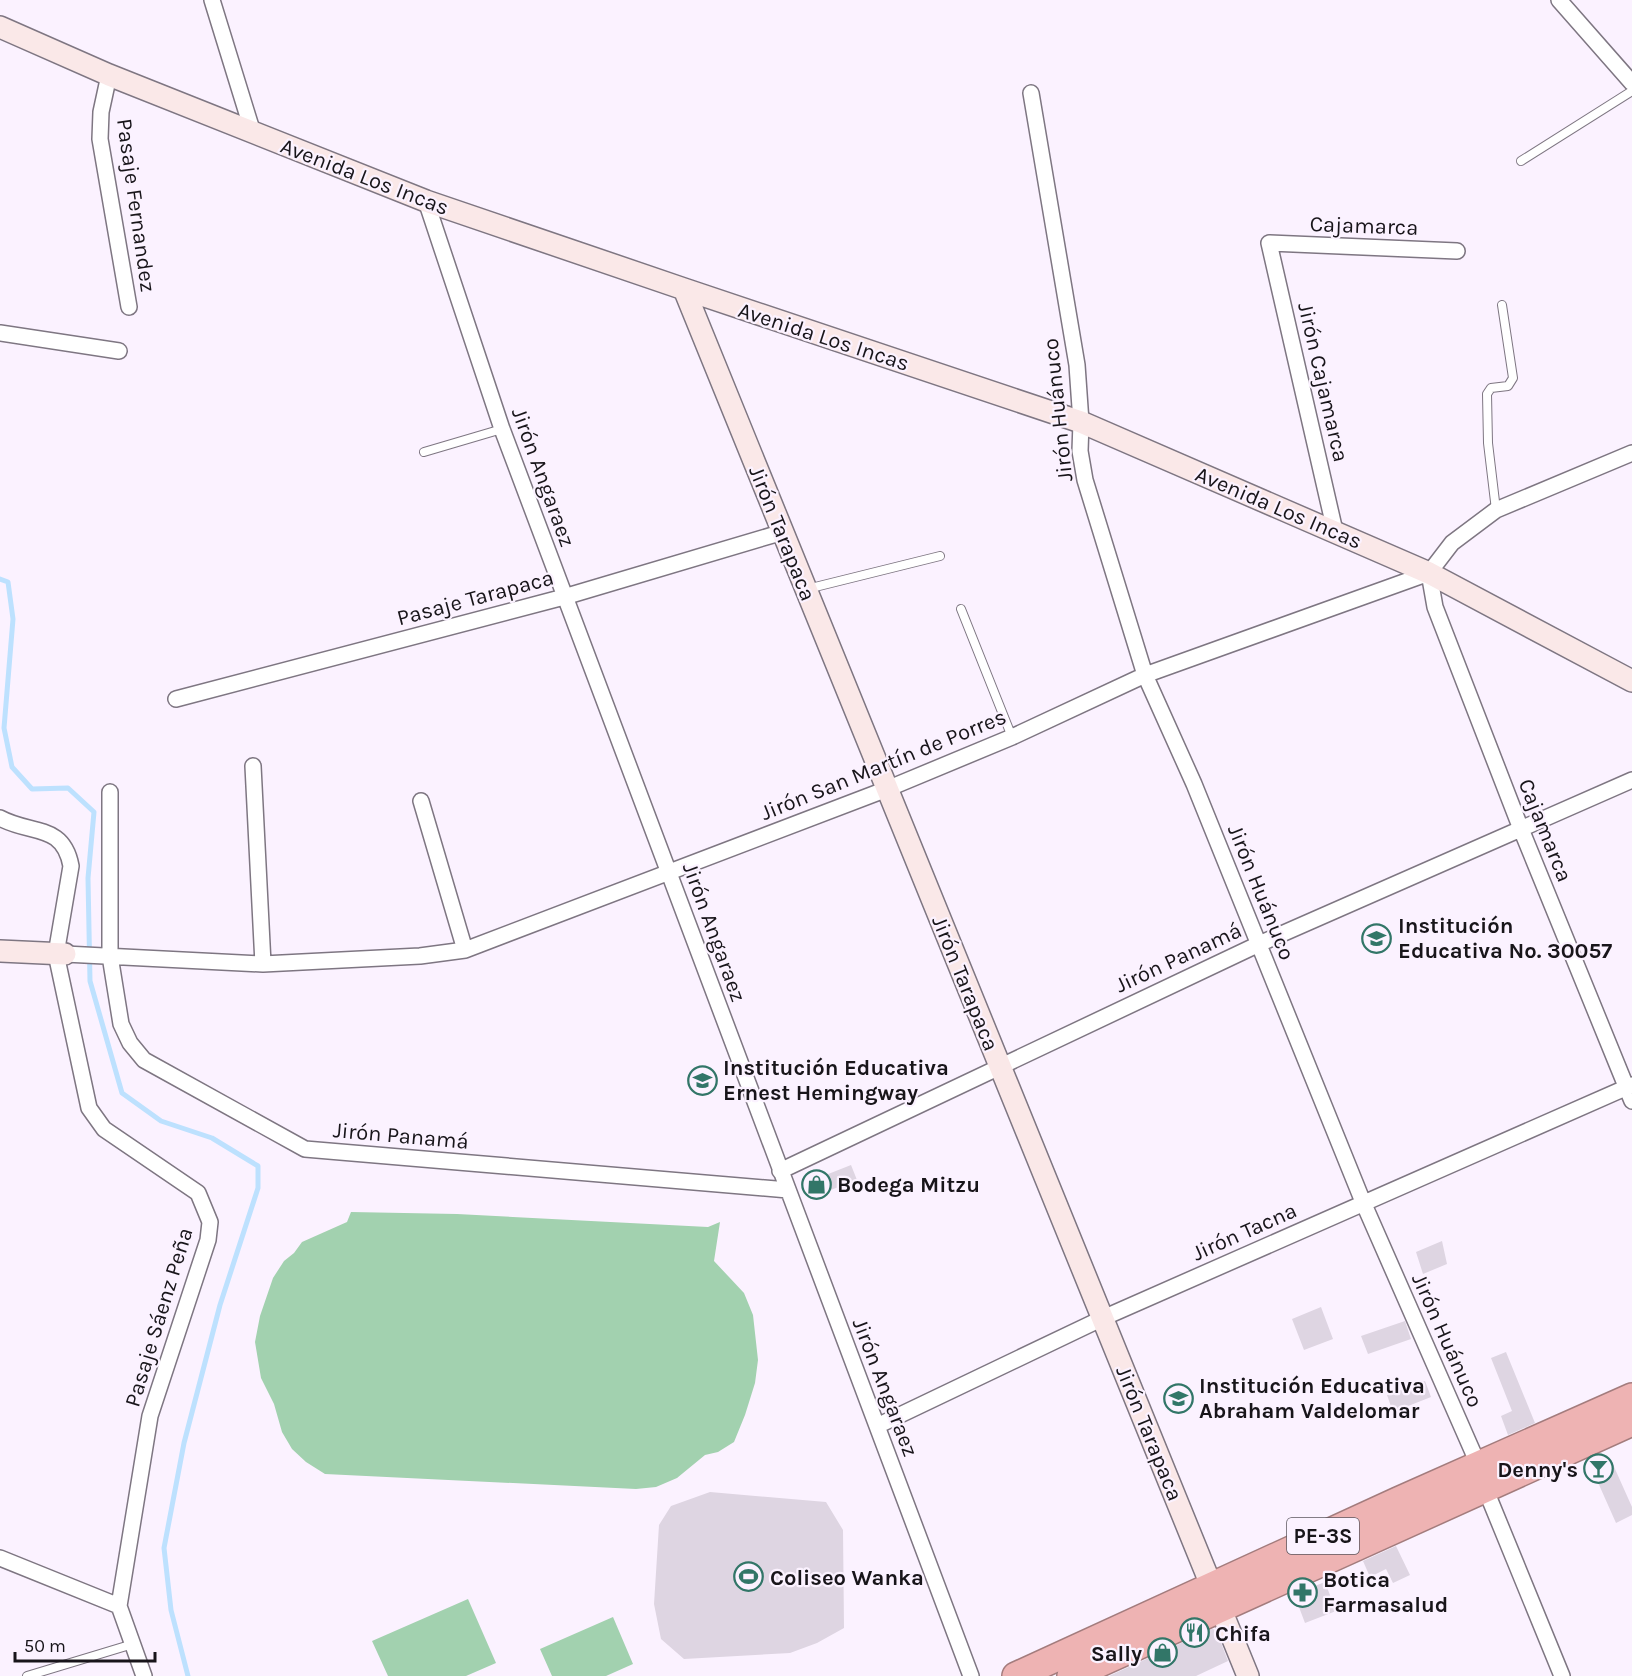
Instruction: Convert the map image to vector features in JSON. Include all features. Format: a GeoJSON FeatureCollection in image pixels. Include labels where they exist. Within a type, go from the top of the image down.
{"type":"FeatureCollection","features":[{"type":"Feature","properties":{"kind":"highway","name":"PE-3S"},"geometry":{"type":"LineString","coordinates":[[1016,1676],[1216,1597],[1482,1477],[1632,1397]]}},
{"type":"Feature","properties":{"kind":"highway","name":"PE-3S"},"geometry":{"type":"LineString","coordinates":[[1482,1477],[1632,1422]]}},
{"type":"Feature","properties":{"kind":"highway","name":"PE-3S"},"geometry":{"type":"LineString","coordinates":[[1071,1676],[1216,1597]]}},
{"type":"Feature","properties":{"kind":"street"},"geometry":{"type":"LineString","coordinates":[[212,0],[253,133]]}},
{"type":"Feature","properties":{"kind":"street"},"geometry":{"type":"LineString","coordinates":[[1559,0],[1632,83]]}},
{"type":"Feature","properties":{"kind":"street","name":"Avenida Los Incas"},"geometry":{"type":"LineString","coordinates":[[1,32],[426,201],[684,290],[1081,422],[1429,573],[1632,681]]}},
{"type":"Feature","properties":{"kind":"street","name":"Pasaje Fernandez"},"geometry":{"type":"LineString","coordinates":[[109,75],[101,112],[100,139],[129,307]]}},
{"type":"Feature","properties":{"kind":"street","name":"Jirón Huánuco"},"geometry":{"type":"LineString","coordinates":[[1031,93],[1077,365],[1081,422],[1080,451],[1085,480],[1145,675],[1194,784],[1363,1202],[1482,1477],[1562,1676]]}},
{"type":"Feature","properties":{"kind":"street","name":"Jirón Angaraez"},"geometry":{"type":"LineString","coordinates":[[426,201],[502,429],[564,597],[971,1676]]}},
{"type":"Feature","properties":{"kind":"street","name":"Cajamarca"},"geometry":{"type":"LineString","coordinates":[[1269,243],[1457,251]]}},
{"type":"Feature","properties":{"kind":"street","name":"Jirón Cajamarca"},"geometry":{"type":"LineString","coordinates":[[1269,243],[1335,531]]}},
{"type":"Feature","properties":{"kind":"street","name":"Jirón Tarapaca"},"geometry":{"type":"LineString","coordinates":[[684,290],[1248,1676]]}},
{"type":"Feature","properties":{"kind":"street"},"geometry":{"type":"LineString","coordinates":[[0,333],[119,351]]}},
{"type":"Feature","properties":{"kind":"street"},"geometry":{"type":"LineString","coordinates":[[1429,573],[1452,543],[1496,510],[1630,456]]}},
{"type":"Feature","properties":{"kind":"street","name":"Pasaje Tarapaca"},"geometry":{"type":"LineString","coordinates":[[176,699],[564,597],[783,532]]}},
{"type":"Feature","properties":{"kind":"street","name":"Cajamarca"},"geometry":{"type":"LineString","coordinates":[[1429,573],[1435,608],[1521,829],[1630,1091]]}},
{"type":"Feature","properties":{"kind":"street","name":"Jirón San Martín de Porres"},"geometry":{"type":"LineString","coordinates":[[60,954],[263,964],[420,956],[465,950],[887,789],[1012,737],[1145,675],[1429,573]]}},
{"type":"Feature","properties":{"kind":"street"},"geometry":{"type":"LineString","coordinates":[[253,766],[263,964]]}},
{"type":"Feature","properties":{"kind":"street","name":"Jirón Panamá"},"geometry":{"type":"LineString","coordinates":[[780,1171],[1259,944],[1632,780]]}},
{"type":"Feature","properties":{"kind":"street","name":"Jirón Panamá"},"geometry":{"type":"LineString","coordinates":[[110,792],[107,956],[121,1024],[130,1044],[144,1060],[305,1149],[788,1190]]}},
{"type":"Feature","properties":{"kind":"street"},"geometry":{"type":"LineString","coordinates":[[421,801],[465,950]]}},
{"type":"Feature","properties":{"kind":"street"},"geometry":{"type":"LineString","coordinates":[[0,818],[16,826],[52,835],[64,847],[71,866],[60,954],[3,948]]}},
{"type":"Feature","properties":{"kind":"street","name":"Pasaje Sáenz Peña"},"geometry":{"type":"LineString","coordinates":[[60,954],[89,1108],[104,1129],[198,1193],[210,1222],[208,1240],[150,1416],[119,1606]]}},
{"type":"Feature","properties":{"kind":"street","name":"Jirón Tacna"},"geometry":{"type":"LineString","coordinates":[[877,1426],[1103,1318],[1363,1202],[1630,1091]]}},
{"type":"Feature","properties":{"kind":"street"},"geometry":{"type":"LineString","coordinates":[[0,1558],[119,1606],[144,1676]]}},
{"type":"Feature","properties":{"kind":"lane"},"geometry":{"type":"LineString","coordinates":[[1521,161],[1632,91]]}},
{"type":"Feature","properties":{"kind":"lane"},"geometry":{"type":"LineString","coordinates":[[1496,510],[1488,443],[1486,394],[1491,388],[1508,386],[1513,378],[1502,305]]}},
{"type":"Feature","properties":{"kind":"lane"},"geometry":{"type":"LineString","coordinates":[[424,452],[502,429]]}},
{"type":"Feature","properties":{"kind":"lane"},"geometry":{"type":"LineString","coordinates":[[806,589],[940,556]]}},
{"type":"Feature","properties":{"kind":"lane"},"geometry":{"type":"LineString","coordinates":[[961,609],[1012,737]]}},
{"type":"Feature","properties":{"kind":"lane"},"geometry":{"type":"LineString","coordinates":[[27,1676],[134,1644]]}},
{"type":"Feature","properties":{"kind":"green space"},"geometry":{"type":"Polygon","coordinates":[[[351,1212],[457,1214],[708,1227],[720,1222],[714,1261],[744,1293],[753,1315],[758,1360],[755,1383],[734,1442],[718,1452],[705,1455],[677,1478],[656,1487],[636,1489],[325,1474],[306,1462],[292,1449],[282,1432],[274,1404],[261,1378],[255,1342],[260,1316],[273,1278],[284,1261],[302,1242],[347,1222],[351,1212]]]}},
{"type":"Feature","properties":{"kind":"green space"},"geometry":{"type":"Polygon","coordinates":[[[468,1599],[496,1663],[466,1676],[388,1676],[372,1641],[468,1599]]]}},
{"type":"Feature","properties":{"kind":"green space"},"geometry":{"type":"Polygon","coordinates":[[[613,1617],[633,1664],[606,1676],[552,1676],[540,1649],[613,1617]]]}},
{"type":"Feature","properties":{"kind":"building"},"geometry":{"type":"Polygon","coordinates":[[[851,1165],[857,1180],[815,1196],[811,1186],[813,1180],[851,1165]]]}},
{"type":"Feature","properties":{"kind":"building"},"geometry":{"type":"Polygon","coordinates":[[[1442,1241],[1447,1264],[1423,1274],[1416,1252],[1442,1241]]]}},
{"type":"Feature","properties":{"kind":"building"},"geometry":{"type":"Polygon","coordinates":[[[1321,1307],[1333,1339],[1304,1350],[1292,1319],[1321,1307]]]}},
{"type":"Feature","properties":{"kind":"building"},"geometry":{"type":"Polygon","coordinates":[[[1405,1321],[1411,1339],[1368,1354],[1361,1336],[1405,1321]]]}},
{"type":"Feature","properties":{"kind":"building"},"geometry":{"type":"Polygon","coordinates":[[[1506,1352],[1535,1423],[1508,1435],[1501,1416],[1512,1411],[1491,1358],[1506,1352]]]}},
{"type":"Feature","properties":{"kind":"building"},"geometry":{"type":"Polygon","coordinates":[[[1425,1381],[1431,1397],[1393,1412],[1387,1395],[1425,1381]]]}},
{"type":"Feature","properties":{"kind":"building"},"geometry":{"type":"Polygon","coordinates":[[[1611,1460],[1632,1507],[1632,1515],[1616,1523],[1592,1469],[1611,1460]]]}},
{"type":"Feature","properties":{"kind":"building","name":"Coliseo Wanka"},"geometry":{"type":"Polygon","coordinates":[[[710,1492],[826,1502],[843,1530],[844,1628],[817,1643],[790,1653],[684,1659],[661,1639],[654,1604],[659,1525],[671,1506],[710,1492]]]}},
{"type":"Feature","properties":{"kind":"building"},"geometry":{"type":"Polygon","coordinates":[[[1396,1546],[1410,1575],[1393,1583],[1386,1569],[1370,1577],[1363,1561],[1396,1546]]]}},
{"type":"Feature","properties":{"kind":"building"},"geometry":{"type":"Polygon","coordinates":[[[1325,1582],[1336,1611],[1305,1623],[1294,1594],[1325,1582]]]}},
{"type":"Feature","properties":{"kind":"building"},"geometry":{"type":"Polygon","coordinates":[[[1212,1629],[1216,1630],[1228,1661],[1196,1676],[1109,1676],[1212,1629]]]}},
{"type":"Feature","properties":{"kind":"waterway"},"geometry":{"type":"LineString","coordinates":[[0,579],[8,582],[13,619],[4,728],[12,767],[32,789],[68,788],[94,812],[88,878],[90,981],[122,1093],[161,1121],[212,1138],[258,1166],[258,1188],[220,1305],[184,1443],[164,1548],[171,1610],[188,1676]]}},
{"type":"Feature","properties":{"kind":"place","name":"Institución Educativa No. 30057"},"geometry":{"type":"Point","coordinates":[1377,938]}},
{"type":"Feature","properties":{"kind":"place","name":"Institución Educativa Ernest Hemingway"},"geometry":{"type":"Point","coordinates":[702,1080]}},
{"type":"Feature","properties":{"kind":"place","name":"Bodega Mitzu"},"geometry":{"type":"Point","coordinates":[816,1184]}},
{"type":"Feature","properties":{"kind":"place","name":"Institución Educativa Abraham Valdelomar"},"geometry":{"type":"Point","coordinates":[1178,1398]}},
{"type":"Feature","properties":{"kind":"place","name":"Denny's"},"geometry":{"type":"Point","coordinates":[1599,1469]}},
{"type":"Feature","properties":{"kind":"place","name":"Coliseo Wanka"},"geometry":{"type":"Point","coordinates":[749,1577]}},
{"type":"Feature","properties":{"kind":"place","name":"Botica Farmasalud"},"geometry":{"type":"Point","coordinates":[1302,1592]}},
{"type":"Feature","properties":{"kind":"place","name":"Chifa"},"geometry":{"type":"Point","coordinates":[1194,1633]}},
{"type":"Feature","properties":{"kind":"place","name":"Sally"},"geometry":{"type":"Point","coordinates":[1163,1653]}}]}
